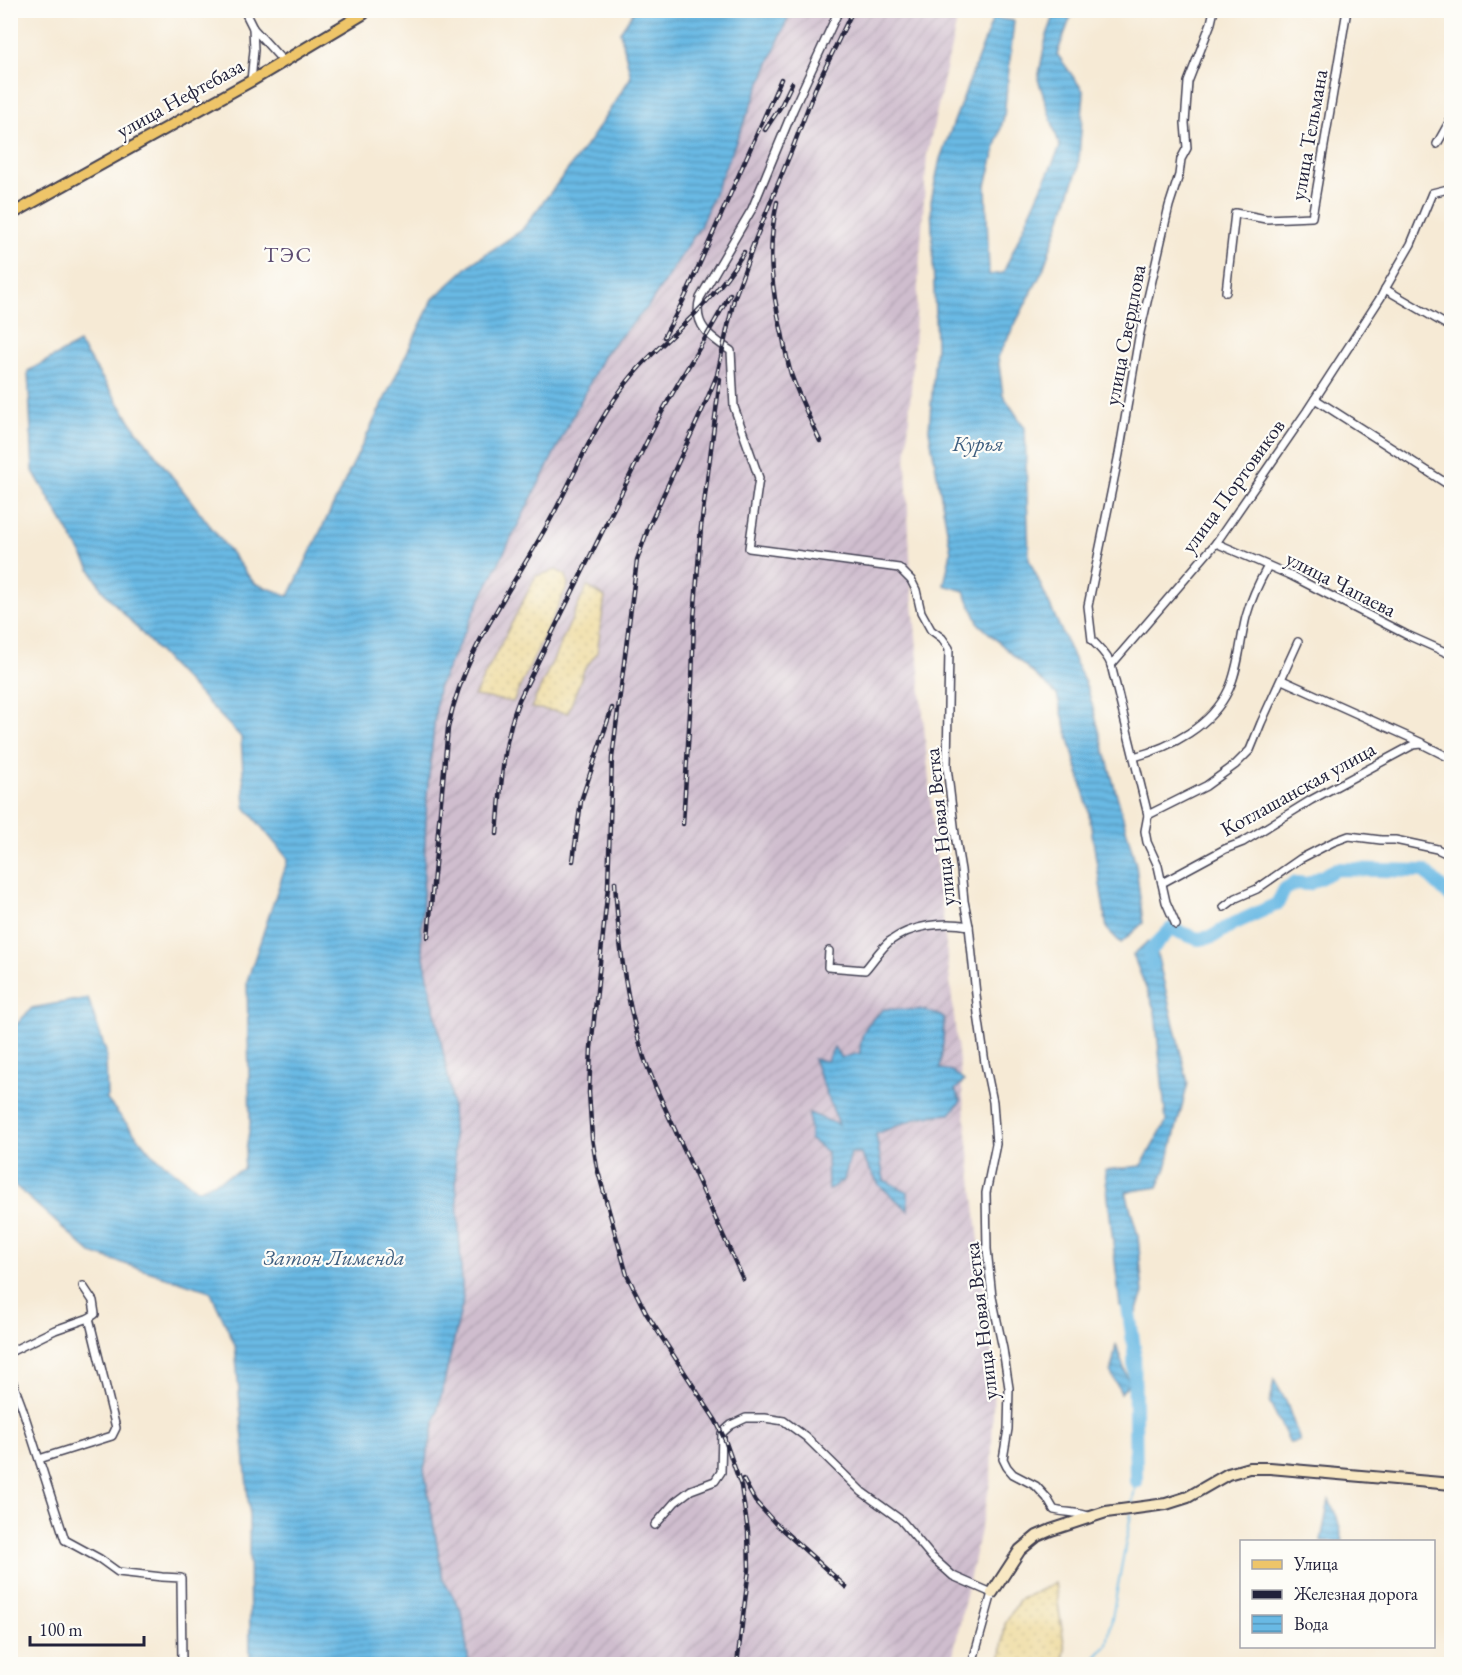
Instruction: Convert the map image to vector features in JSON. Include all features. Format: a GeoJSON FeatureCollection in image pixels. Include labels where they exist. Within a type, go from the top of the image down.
{"type":"FeatureCollection","features":[{"type":"Feature","properties":{"kind":"main road","name":"улица Нефтебаза"},"geometry":{"type":"LineString","coordinates":[[10,215],[251,81],[363,14],[365,10]]}},
{"type":"Feature","properties":{"kind":"street"},"geometry":{"type":"LineString","coordinates":[[244,10],[253,28],[283,61]]}},
{"type":"Feature","properties":{"kind":"street","name":"улица Новая Ветка"},"geometry":{"type":"LineString","coordinates":[[839,10],[793,110],[752,209],[703,291],[698,304],[699,322],[715,339],[731,351],[734,407],[759,478],[749,548],[899,568],[911,580],[921,612],[931,630],[942,638],[949,648],[947,767],[954,834],[969,926],[978,1014],[993,1102],[996,1144],[986,1193],[992,1296],[1009,1388],[1008,1429],[1003,1459],[1013,1474],[1036,1486],[1054,1509],[1091,1517]]}},
{"type":"Feature","properties":{"kind":"street","name":"улица Свердлова"},"geometry":{"type":"LineString","coordinates":[[1111,665],[1102,650],[1092,640],[1088,606],[1119,454],[1141,328],[1181,159],[1187,148],[1185,111],[1188,82],[1214,10]]}},
{"type":"Feature","properties":{"kind":"street","name":"улица Тельмана"},"geometry":{"type":"LineString","coordinates":[[1226,292],[1235,213],[1266,219],[1312,217],[1347,10]]}},
{"type":"Feature","properties":{"kind":"street"},"geometry":{"type":"LineString","coordinates":[[251,81],[254,50],[253,28]]}},
{"type":"Feature","properties":{"kind":"street"},"geometry":{"type":"LineString","coordinates":[[1437,144],[1452,117]]}},
{"type":"Feature","properties":{"kind":"street","name":"улица Портовиков"},"geometry":{"type":"LineString","coordinates":[[1111,665],[1215,543],[1382,297],[1412,244],[1432,193],[1450,188]]}},
{"type":"Feature","properties":{"kind":"street"},"geometry":{"type":"LineString","coordinates":[[1385,289],[1452,328]]}},
{"type":"Feature","properties":{"kind":"street"},"geometry":{"type":"LineString","coordinates":[[1314,399],[1452,487]]}},
{"type":"Feature","properties":{"kind":"street","name":"улица Чапаева"},"geometry":{"type":"LineString","coordinates":[[1215,543],[1292,576],[1404,634],[1452,655]]}},
{"type":"Feature","properties":{"kind":"street"},"geometry":{"type":"LineString","coordinates":[[1134,757],[1159,750],[1211,717],[1229,690],[1236,668],[1246,615],[1268,566]]}},
{"type":"Feature","properties":{"kind":"street"},"geometry":{"type":"LineString","coordinates":[[1148,815],[1206,786],[1251,750],[1298,642]]}},
{"type":"Feature","properties":{"kind":"street"},"geometry":{"type":"LineString","coordinates":[[1111,665],[1148,815],[1145,831],[1147,842],[1158,866],[1162,890],[1176,925]]}},
{"type":"Feature","properties":{"kind":"street"},"geometry":{"type":"LineString","coordinates":[[1282,680],[1452,759]]}},
{"type":"Feature","properties":{"kind":"street","name":"Котлашанская улица"},"geometry":{"type":"LineString","coordinates":[[1162,883],[1225,849],[1243,842],[1311,800],[1393,755],[1413,745],[1422,744]]}},
{"type":"Feature","properties":{"kind":"street"},"geometry":{"type":"LineString","coordinates":[[1224,907],[1236,898],[1257,889],[1300,859],[1349,836],[1395,840],[1437,849],[1452,856]]}},
{"type":"Feature","properties":{"kind":"street","name":"улица Новая Ветка"},"geometry":{"type":"LineString","coordinates":[[829,951],[828,967],[865,970],[890,941],[914,929],[938,925],[969,926]]}},
{"type":"Feature","properties":{"kind":"street"},"geometry":{"type":"LineString","coordinates":[[10,1352],[95,1314],[93,1301],[83,1286]]}},
{"type":"Feature","properties":{"kind":"street"},"geometry":{"type":"LineString","coordinates":[[39,1459],[112,1436],[116,1428],[88,1318]]}},
{"type":"Feature","properties":{"kind":"street"},"geometry":{"type":"LineString","coordinates":[[10,1375],[64,1540],[100,1559],[118,1572],[181,1578],[182,1665]]}},
{"type":"Feature","properties":{"kind":"street"},"geometry":{"type":"LineString","coordinates":[[655,1525],[675,1502],[692,1490],[715,1481],[721,1472],[722,1433],[726,1429],[746,1418],[784,1421],[806,1437],[862,1492],[901,1520],[932,1557],[952,1576],[992,1593]]}},
{"type":"Feature","properties":{"kind":"street"},"geometry":{"type":"LineString","coordinates":[[972,1665],[992,1593],[1020,1551],[1037,1536],[1055,1528],[1106,1512],[1166,1504],[1188,1497],[1228,1474],[1249,1468],[1452,1484]]}},
{"type":"Feature","properties":{"kind":"shaded area"},"geometry":{"type":"Polygon","coordinates":[[[791,11],[959,11],[927,155],[906,463],[911,580],[934,837],[994,1375],[991,1479],[951,1664],[469,1664],[462,1612],[443,1579],[424,1469],[463,1301],[451,1091],[421,944],[427,795],[438,688],[605,353],[648,307],[700,227],[791,11]]]}},
{"type":"Feature","properties":{"kind":"sand"},"geometry":{"type":"Polygon","coordinates":[[[556,570],[566,575],[568,585],[513,702],[474,696],[536,576],[556,570]]]}},
{"type":"Feature","properties":{"kind":"sand"},"geometry":{"type":"Polygon","coordinates":[[[587,586],[605,597],[597,653],[584,670],[568,713],[531,708],[587,586]]]}},
{"type":"Feature","properties":{"kind":"sand"},"geometry":{"type":"Polygon","coordinates":[[[1055,1583],[1065,1650],[1062,1664],[1000,1664],[1005,1624],[1019,1600],[1055,1583]]]}},
{"type":"Feature","properties":{"kind":"water","name":"Затон Лименда"},"geometry":{"type":"Polygon","coordinates":[[[634,11],[791,11],[700,227],[648,307],[605,353],[438,688],[427,795],[421,943],[451,1091],[463,1301],[424,1469],[443,1579],[462,1612],[469,1664],[250,1664],[249,1510],[235,1345],[210,1291],[91,1253],[11,1182],[10,1031],[32,1008],[88,998],[106,1052],[107,1100],[151,1153],[198,1190],[243,1169],[250,1125],[247,981],[288,859],[245,807],[241,737],[103,591],[33,471],[28,371],[79,343],[135,428],[254,583],[289,596],[433,299],[472,263],[521,231],[589,142],[631,77],[620,32],[634,11]]]}},
{"type":"Feature","properties":{"kind":"water","name":"Курья"},"geometry":{"type":"Polygon","coordinates":[[[1056,11],[1073,11],[1057,54],[1084,92],[1078,169],[1043,270],[998,357],[1003,395],[1025,428],[1029,559],[1088,690],[1136,865],[1143,923],[1121,943],[1107,929],[1088,808],[1057,695],[979,624],[964,591],[944,585],[951,552],[929,430],[936,345],[931,201],[940,159],[993,18],[1014,21],[1004,116],[986,185],[989,275],[1003,273],[1060,147],[1038,79],[1046,38],[1056,11]]]}},
{"type":"Feature","properties":{"kind":"water"},"geometry":{"type":"Polygon","coordinates":[[[1147,942],[1157,954],[1188,1083],[1166,1168],[1158,1187],[1126,1192],[1138,1236],[1143,1293],[1136,1312],[1120,1306],[1105,1170],[1141,1166],[1166,1122],[1155,1011],[1133,955],[1147,942]]]}},
{"type":"Feature","properties":{"kind":"water"},"geometry":{"type":"Polygon","coordinates":[[[884,1009],[924,1010],[944,1017],[940,1069],[952,1071],[964,1081],[955,1090],[961,1101],[950,1114],[920,1117],[876,1134],[884,1180],[908,1192],[908,1210],[879,1185],[860,1153],[851,1153],[844,1180],[828,1190],[827,1152],[810,1139],[809,1113],[839,1125],[813,1059],[827,1061],[834,1047],[841,1058],[860,1053],[863,1033],[884,1009]]]}},
{"type":"Feature","properties":{"kind":"water"},"geometry":{"type":"Polygon","coordinates":[[[1116,1344],[1129,1383],[1121,1393],[1111,1373],[1116,1344]]]}},
{"type":"Feature","properties":{"kind":"water"},"geometry":{"type":"Polygon","coordinates":[[[1274,1380],[1286,1401],[1300,1441],[1290,1443],[1270,1403],[1274,1380]]]}},
{"type":"Feature","properties":{"kind":"water"},"geometry":{"type":"Polygon","coordinates":[[[1329,1500],[1337,1517],[1343,1540],[1321,1540],[1329,1500]]]}},
{"type":"Feature","properties":{"kind":"waterway"},"geometry":{"type":"LineString","coordinates":[[1152,965],[1149,952],[1171,929],[1198,939],[1212,937],[1231,925],[1277,904],[1285,889],[1296,883],[1308,884],[1337,869],[1424,871],[1452,898]]}},
{"type":"Feature","properties":{"kind":"waterway"},"geometry":{"type":"LineString","coordinates":[[1126,1292],[1134,1348],[1136,1481]]}},
{"type":"Feature","properties":{"kind":"waterway"},"geometry":{"type":"LineString","coordinates":[[1132,1505],[1136,1481]]}},
{"type":"Feature","properties":{"kind":"waterway"},"geometry":{"type":"LineString","coordinates":[[1090,1664],[1107,1645],[1131,1514]]}},
{"type":"Feature","properties":{"kind":"railway"},"geometry":{"type":"LineString","coordinates":[[751,250],[815,89],[853,10]]}},
{"type":"Feature","properties":{"kind":"railway"},"geometry":{"type":"LineString","coordinates":[[664,337],[685,297],[781,79]]}},
{"type":"Feature","properties":{"kind":"railway"},"geometry":{"type":"LineString","coordinates":[[765,130],[781,106],[792,83]]}},
{"type":"Feature","properties":{"kind":"railway"},"geometry":{"type":"LineString","coordinates":[[777,202],[771,252],[775,300],[791,374],[820,441]]}},
{"type":"Feature","properties":{"kind":"railway"},"geometry":{"type":"LineString","coordinates":[[737,1664],[749,1569],[748,1531],[741,1486],[716,1421],[646,1313],[627,1275],[597,1168],[592,1138],[589,1092],[591,1048],[608,887],[612,758],[637,560],[649,526],[717,375],[734,299],[754,244]]}},
{"type":"Feature","properties":{"kind":"railway"},"geometry":{"type":"LineString","coordinates":[[428,937],[448,728],[465,673],[490,621],[549,522],[607,410],[641,366],[711,296],[744,252]]}},
{"type":"Feature","properties":{"kind":"railway"},"geometry":{"type":"LineString","coordinates":[[497,834],[506,749],[519,700],[656,423],[730,294]]}},
{"type":"Feature","properties":{"kind":"railway"},"geometry":{"type":"LineString","coordinates":[[683,824],[701,527],[720,379]]}},
{"type":"Feature","properties":{"kind":"railway"},"geometry":{"type":"LineString","coordinates":[[573,861],[581,801],[612,708]]}},
{"type":"Feature","properties":{"kind":"railway"},"geometry":{"type":"LineString","coordinates":[[615,882],[623,967],[643,1055],[743,1279]]}},
{"type":"Feature","properties":{"kind":"railway"},"geometry":{"type":"LineString","coordinates":[[743,1479],[755,1501],[775,1523],[846,1587]]}},
{"type":"Feature","properties":{"kind":"district","name":"ТЭС"},"geometry":{"type":"Point","coordinates":[288,254]}}]}
